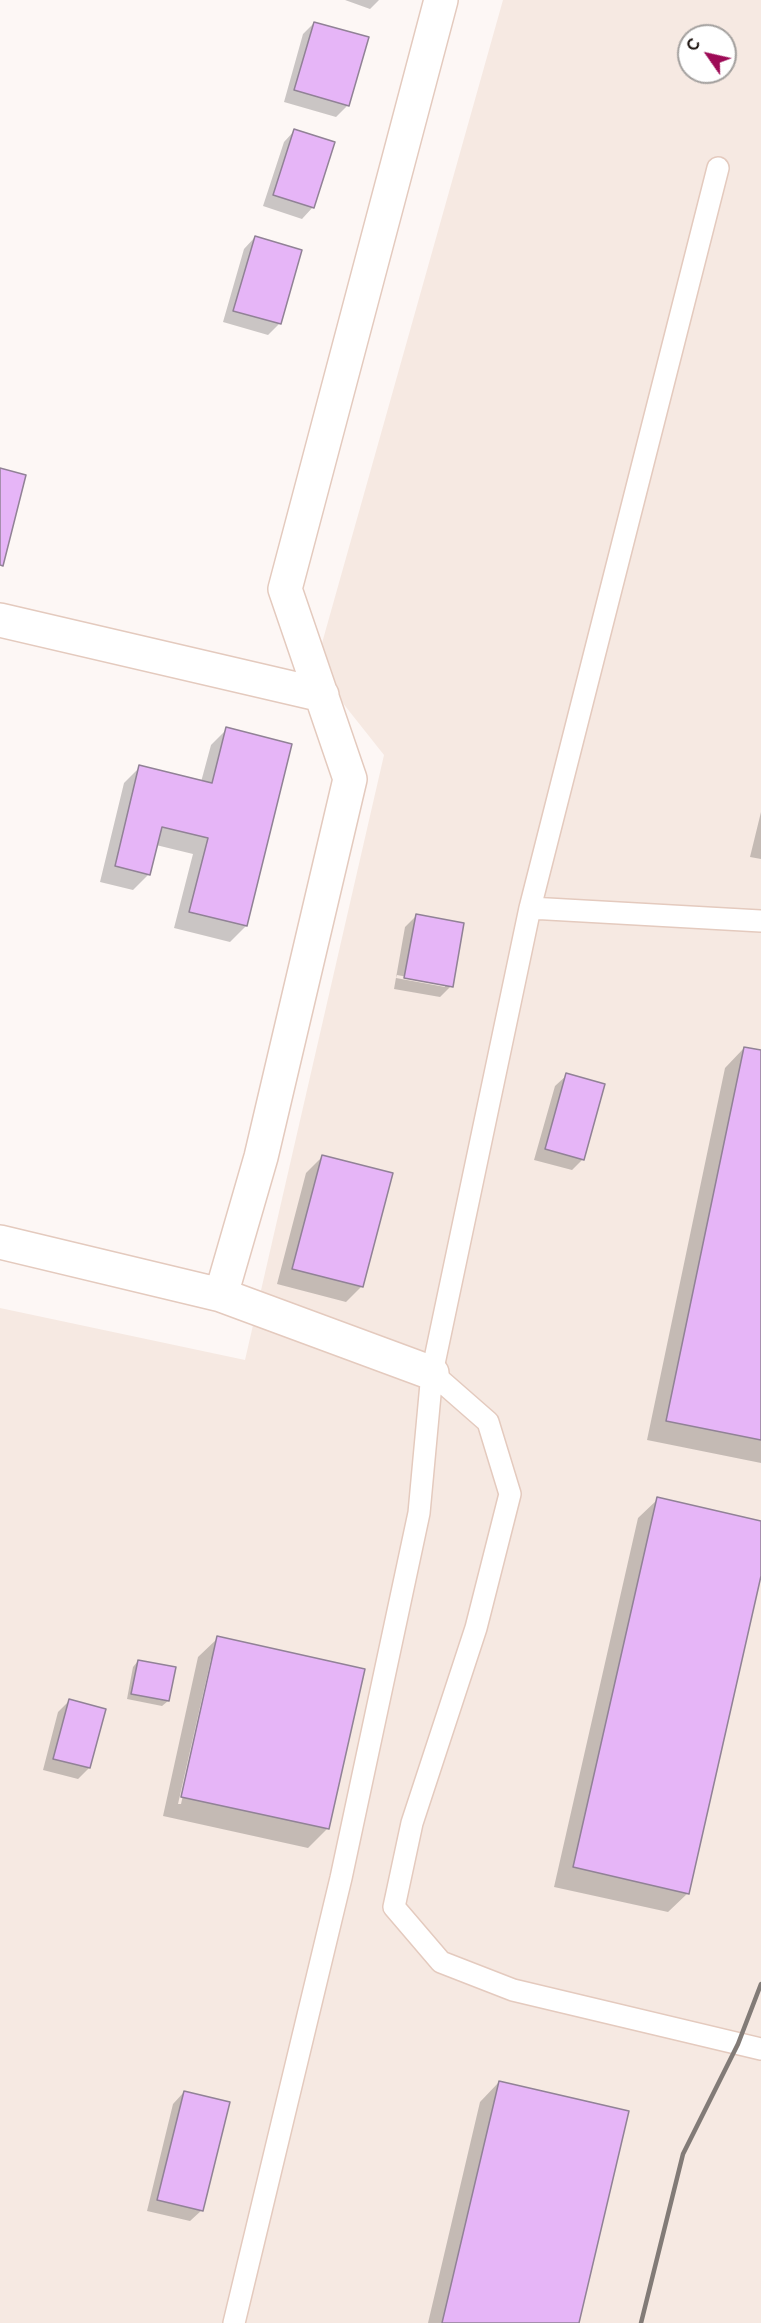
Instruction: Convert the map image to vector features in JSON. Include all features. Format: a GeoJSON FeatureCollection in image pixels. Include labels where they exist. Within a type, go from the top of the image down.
{"type":"FeatureCollection","features":[{"type":"Feature","properties":{"kind":"street"},"geometry":{"type":"LineString","coordinates":[[221,1295],[261,1157],[350,779],[285,588],[441,0]]}},
{"type":"Feature","properties":{"kind":"street"},"geometry":{"type":"LineString","coordinates":[[0,620],[322,696]]}},
{"type":"Feature","properties":{"kind":"street"},"geometry":{"type":"LineString","coordinates":[[0,1242],[221,1295],[432,1373]]}},
{"type":"Feature","properties":{"kind":"lane"},"geometry":{"type":"LineString","coordinates":[[234,2323],[341,1878],[419,1513],[432,1373],[530,908],[718,168]]}},
{"type":"Feature","properties":{"kind":"lane"},"geometry":{"type":"LineString","coordinates":[[530,908],[761,921]]}},
{"type":"Feature","properties":{"kind":"lane"},"geometry":{"type":"LineString","coordinates":[[432,1373],[488,1422],[510,1494],[476,1628],[412,1822],[394,1907],[441,1962],[513,1990],[761,2049]]}},
{"type":"Feature","properties":{"kind":"shaded area"},"geometry":{"type":"Polygon","coordinates":[[[503,0],[761,0],[761,2323],[0,2323],[0,1308],[245,1360],[384,755],[315,668],[503,0]]]}},
{"type":"Feature","properties":{"kind":"building"},"geometry":{"type":"Polygon","coordinates":[[[314,22],[369,37],[349,106],[294,90],[314,22]]]}},
{"type":"Feature","properties":{"kind":"building"},"geometry":{"type":"Polygon","coordinates":[[[294,129],[335,142],[314,208],[273,195],[294,129]]]}},
{"type":"Feature","properties":{"kind":"building"},"geometry":{"type":"Polygon","coordinates":[[[255,236],[302,250],[281,324],[233,311],[255,236]]]}},
{"type":"Feature","properties":{"kind":"building"},"geometry":{"type":"Polygon","coordinates":[[[0,468],[26,475],[3,566],[0,565],[0,468]]]}},
{"type":"Feature","properties":{"kind":"building"},"geometry":{"type":"Polygon","coordinates":[[[226,727],[292,744],[247,926],[189,912],[208,838],[162,827],[150,875],[115,866],[139,765],[212,783],[226,727]]]}},
{"type":"Feature","properties":{"kind":"building"},"geometry":{"type":"Polygon","coordinates":[[[416,914],[464,923],[453,987],[404,978],[416,914]]]}},
{"type":"Feature","properties":{"kind":"building"},"geometry":{"type":"Polygon","coordinates":[[[744,1047],[761,1050],[761,1440],[666,1421],[744,1047]]]}},
{"type":"Feature","properties":{"kind":"building"},"geometry":{"type":"Polygon","coordinates":[[[566,1073],[605,1084],[584,1160],[545,1149],[566,1073]]]}},
{"type":"Feature","properties":{"kind":"building"},"geometry":{"type":"Polygon","coordinates":[[[322,1155],[393,1173],[363,1287],[292,1269],[322,1155]]]}},
{"type":"Feature","properties":{"kind":"building"},"geometry":{"type":"Polygon","coordinates":[[[657,1497],[761,1521],[761,1576],[689,1894],[573,1867],[657,1497]]]}},
{"type":"Feature","properties":{"kind":"building"},"geometry":{"type":"Polygon","coordinates":[[[217,1636],[365,1669],[329,1829],[181,1797],[217,1636]]]}},
{"type":"Feature","properties":{"kind":"building"},"geometry":{"type":"Polygon","coordinates":[[[138,1660],[176,1667],[169,1701],[131,1694],[138,1660]]]}},
{"type":"Feature","properties":{"kind":"building"},"geometry":{"type":"Polygon","coordinates":[[[69,1699],[106,1709],[90,1768],[53,1759],[69,1699]]]}},
{"type":"Feature","properties":{"kind":"building"},"geometry":{"type":"Polygon","coordinates":[[[499,2081],[629,2111],[579,2323],[442,2323],[499,2081]]]}},
{"type":"Feature","properties":{"kind":"building"},"geometry":{"type":"Polygon","coordinates":[[[184,2091],[230,2102],[203,2211],[157,2200],[184,2091]]]}},
{"type":"Feature","properties":{"kind":"railway"},"geometry":{"type":"LineString","coordinates":[[641,2323],[683,2154],[738,2044],[761,1984]]}}]}
